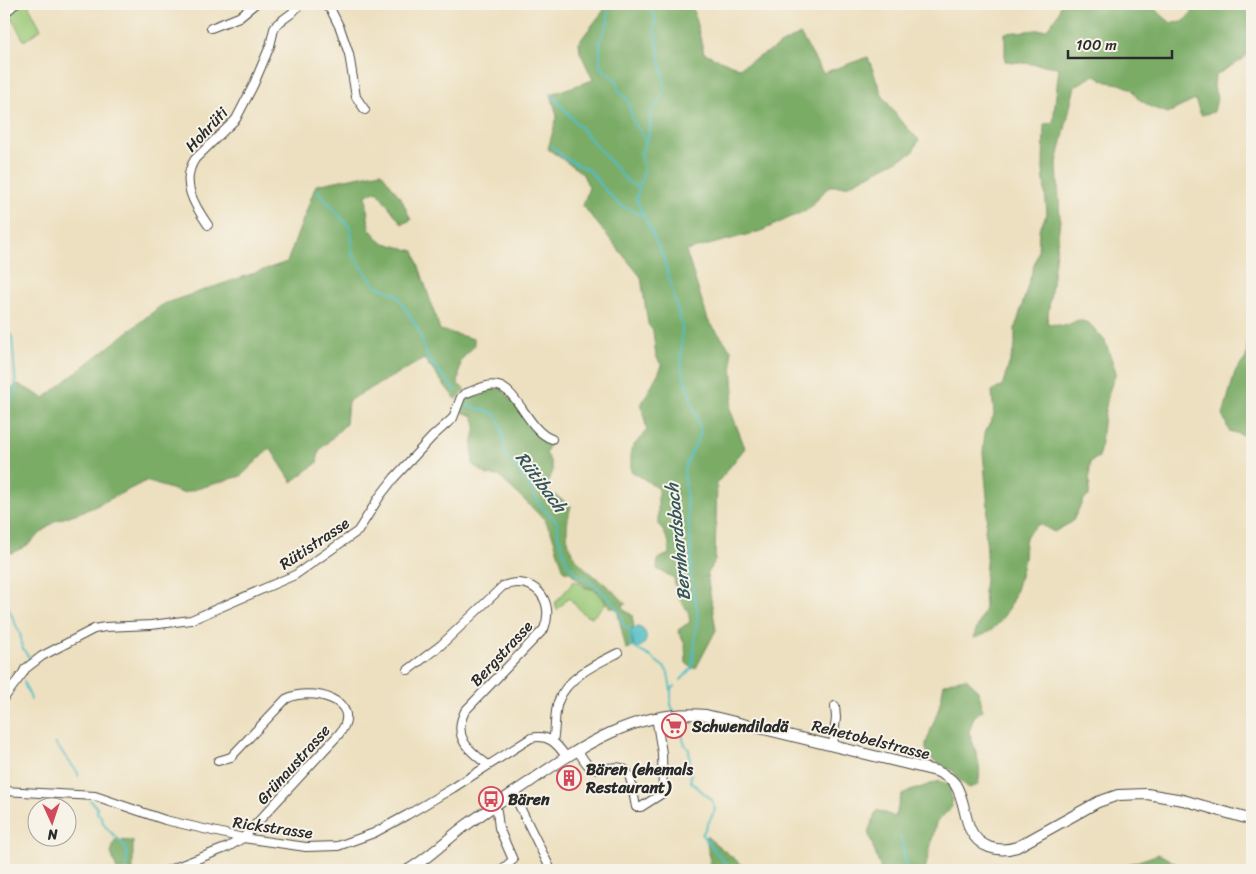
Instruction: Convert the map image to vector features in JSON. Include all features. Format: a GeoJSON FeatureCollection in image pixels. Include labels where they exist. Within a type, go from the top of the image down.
{"type":"FeatureCollection","features":[{"type":"Feature","properties":{"kind":"street"},"geometry":{"type":"LineString","coordinates":[[4,14],[14,4]]}},
{"type":"Feature","properties":{"kind":"street"},"geometry":{"type":"LineString","coordinates":[[211,28],[239,17],[255,4]]}},
{"type":"Feature","properties":{"kind":"street","name":"Hohrüti"},"geometry":{"type":"LineString","coordinates":[[208,225],[195,208],[190,194],[188,173],[191,165],[236,119],[270,46],[274,28],[292,14],[300,4]]}},
{"type":"Feature","properties":{"kind":"street"},"geometry":{"type":"LineString","coordinates":[[323,4],[331,10],[340,28],[349,54],[356,97],[365,110]]}},
{"type":"Feature","properties":{"kind":"street","name":"Rütistrasse"},"geometry":{"type":"LineString","coordinates":[[4,698],[25,668],[49,652],[94,629],[191,620],[295,575],[358,531],[394,478],[432,437],[453,418],[461,396],[464,394],[488,386],[498,386],[505,389],[542,434],[552,439]]}},
{"type":"Feature","properties":{"kind":"street","name":"Bergstrasse"},"geometry":{"type":"LineString","coordinates":[[408,670],[442,645],[503,586],[518,582],[529,584],[542,595],[548,616],[544,629],[465,710],[461,719],[461,733],[466,747],[488,765]]}},
{"type":"Feature","properties":{"kind":"street"},"geometry":{"type":"LineString","coordinates":[[566,757],[560,747],[553,741],[558,702],[565,688],[594,664],[618,653]]}},
{"type":"Feature","properties":{"kind":"street","name":"Grünaustrasse"},"geometry":{"type":"LineString","coordinates":[[170,870],[228,847],[243,838],[339,734],[345,726],[345,710],[339,702],[331,698],[308,694],[294,695],[286,699],[231,757],[218,761]]}},
{"type":"Feature","properties":{"kind":"street"},"geometry":{"type":"LineString","coordinates":[[833,745],[836,706]]}},
{"type":"Feature","properties":{"kind":"street","name":"Rehetobelstrasse"},"geometry":{"type":"LineString","coordinates":[[408,870],[493,806],[594,740],[621,728],[656,717],[676,714],[706,714],[923,767],[946,776],[954,782],[958,790],[974,835],[982,844],[994,850],[1007,850],[1017,847],[1098,802],[1118,795],[1147,794],[1183,800],[1252,820]]}},
{"type":"Feature","properties":{"kind":"street"},"geometry":{"type":"LineString","coordinates":[[577,750],[589,766],[595,768],[622,768],[626,770],[636,807],[641,807],[663,793],[662,753],[656,717]]}},
{"type":"Feature","properties":{"kind":"street","name":"Rickstrasse"},"geometry":{"type":"LineString","coordinates":[[4,791],[95,796],[165,820],[243,838],[306,847],[338,846],[374,833],[407,815],[531,738],[542,737],[553,741]]}},
{"type":"Feature","properties":{"kind":"street"},"geometry":{"type":"LineString","coordinates":[[513,793],[551,870]]}},
{"type":"Feature","properties":{"kind":"street"},"geometry":{"type":"LineString","coordinates":[[493,806],[497,812],[500,828],[513,860],[501,870]]}},
{"type":"Feature","properties":{"kind":"green space"},"geometry":{"type":"Polygon","coordinates":[[[17,4],[28,4],[41,29],[24,41],[8,11],[17,4]]]}},
{"type":"Feature","properties":{"kind":"green space"},"geometry":{"type":"Polygon","coordinates":[[[692,4],[704,53],[739,68],[800,34],[823,73],[868,57],[882,95],[899,119],[919,140],[912,153],[847,186],[829,186],[809,209],[761,231],[686,251],[708,320],[731,350],[734,391],[730,409],[745,448],[717,483],[715,560],[707,575],[716,630],[696,668],[692,668],[686,663],[685,645],[678,630],[690,622],[688,611],[676,595],[674,578],[657,569],[658,559],[669,554],[669,542],[658,522],[658,488],[631,471],[631,449],[647,430],[641,405],[662,366],[656,356],[653,331],[648,324],[641,277],[583,206],[589,187],[582,173],[548,149],[557,116],[551,94],[593,80],[580,52],[579,42],[607,6],[692,4]]]}},
{"type":"Feature","properties":{"kind":"green space"},"geometry":{"type":"Polygon","coordinates":[[[1061,4],[1149,4],[1171,23],[1183,22],[1194,10],[1211,4],[1252,4],[1252,51],[1215,76],[1214,87],[1217,98],[1214,112],[1201,115],[1195,100],[1168,113],[1153,108],[1137,98],[1132,89],[1120,84],[1107,82],[1095,75],[1075,86],[1057,163],[1060,220],[1047,323],[1065,326],[1078,320],[1089,323],[1105,341],[1116,372],[1104,416],[1099,457],[1090,462],[1089,496],[1084,499],[1072,522],[1054,532],[1039,524],[1028,534],[1025,540],[1024,558],[1018,582],[1009,607],[995,627],[985,634],[973,638],[985,608],[984,590],[987,550],[985,530],[988,508],[983,452],[985,433],[994,415],[992,391],[1002,386],[1015,346],[1015,329],[1038,252],[1039,229],[1047,214],[1043,169],[1044,124],[1053,123],[1059,67],[1005,61],[1005,33],[1047,29],[1058,14],[1061,4]]]}},
{"type":"Feature","properties":{"kind":"green space"},"geometry":{"type":"Polygon","coordinates":[[[381,172],[402,200],[411,220],[402,224],[377,191],[366,195],[369,228],[381,242],[414,251],[440,330],[474,339],[474,346],[461,360],[458,384],[465,390],[456,400],[424,359],[348,401],[346,424],[319,451],[317,463],[292,482],[270,448],[241,476],[183,493],[146,481],[92,508],[55,521],[26,546],[12,553],[4,551],[4,393],[18,384],[44,398],[163,304],[287,262],[316,185],[381,172]]]}},
{"type":"Feature","properties":{"kind":"green space"},"geometry":{"type":"Polygon","coordinates":[[[1252,293],[1252,435],[1246,436],[1229,431],[1223,415],[1235,372],[1246,358],[1252,293]]]}},
{"type":"Feature","properties":{"kind":"green space"},"geometry":{"type":"Polygon","coordinates":[[[488,388],[503,390],[549,446],[546,453],[553,470],[547,490],[571,506],[567,526],[568,541],[573,553],[580,564],[626,604],[623,605],[624,610],[632,615],[634,627],[630,633],[633,647],[626,649],[617,609],[610,607],[596,590],[586,587],[570,572],[564,571],[552,534],[544,519],[499,476],[487,475],[473,465],[472,447],[476,424],[473,416],[459,411],[466,397],[488,388]]]}},
{"type":"Feature","properties":{"kind":"green space"},"geometry":{"type":"Polygon","coordinates":[[[575,580],[586,588],[596,590],[606,603],[593,617],[586,616],[569,598],[557,610],[555,603],[575,580]]]}},
{"type":"Feature","properties":{"kind":"green space"},"geometry":{"type":"Polygon","coordinates":[[[966,678],[978,692],[982,710],[974,717],[969,732],[978,758],[980,771],[978,785],[969,788],[959,780],[953,771],[933,760],[926,750],[926,743],[939,708],[944,684],[966,678]]]}},
{"type":"Feature","properties":{"kind":"green space"},"geometry":{"type":"Polygon","coordinates":[[[939,781],[950,785],[952,807],[936,823],[925,870],[881,870],[868,832],[877,810],[895,817],[902,794],[939,781]]]}},
{"type":"Feature","properties":{"kind":"green space"},"geometry":{"type":"Polygon","coordinates":[[[706,836],[747,869],[711,870],[706,836]]]}},
{"type":"Feature","properties":{"kind":"green space"},"geometry":{"type":"Polygon","coordinates":[[[115,840],[133,841],[133,870],[117,870],[111,853],[115,840]]]}},
{"type":"Feature","properties":{"kind":"green space"},"geometry":{"type":"Polygon","coordinates":[[[1159,854],[1188,870],[1112,870],[1159,854]]]}},
{"type":"Feature","properties":{"kind":"water"},"geometry":{"type":"Polygon","coordinates":[[[638,627],[645,632],[646,639],[642,646],[634,647],[631,629],[638,627]]]}},
{"type":"Feature","properties":{"kind":"waterway","name":"Bernhardsbach"},"geometry":{"type":"LineString","coordinates":[[649,4],[648,6],[656,20],[654,28],[666,91],[650,114],[650,131],[641,153],[644,170],[636,199],[663,257],[682,326],[681,367],[701,432],[684,469],[691,549],[691,583],[698,612],[692,668],[681,680]]}},
{"type":"Feature","properties":{"kind":"waterway"},"geometry":{"type":"LineString","coordinates":[[608,11],[608,21],[600,41],[600,66],[617,82],[618,90],[627,99],[633,121],[645,139]]}},
{"type":"Feature","properties":{"kind":"waterway"},"geometry":{"type":"LineString","coordinates":[[551,94],[627,181],[639,188]]}},
{"type":"Feature","properties":{"kind":"waterway"},"geometry":{"type":"LineString","coordinates":[[552,146],[564,158],[589,170],[620,205],[642,215]]}},
{"type":"Feature","properties":{"kind":"waterway","name":"Rütibach"},"geometry":{"type":"LineString","coordinates":[[317,190],[351,229],[352,253],[375,285],[397,295],[419,331],[427,357],[455,390]]}},
{"type":"Feature","properties":{"kind":"waterway"},"geometry":{"type":"LineString","coordinates":[[4,328],[12,337],[16,388],[7,412],[9,476],[4,503]]}},
{"type":"Feature","properties":{"kind":"waterway","name":"Rütibach"},"geometry":{"type":"LineString","coordinates":[[467,405],[496,414],[502,429],[505,455],[526,480],[540,505],[557,522],[558,534],[567,563],[576,573],[597,587],[613,602],[621,616],[623,625],[630,629],[631,646],[651,657],[665,668],[668,673],[671,690]]}},
{"type":"Feature","properties":{"kind":"waterway"},"geometry":{"type":"LineString","coordinates":[[4,598],[20,634],[23,649],[31,660]]}},
{"type":"Feature","properties":{"kind":"waterway"},"geometry":{"type":"LineString","coordinates":[[24,681],[31,700]]}},
{"type":"Feature","properties":{"kind":"waterway","name":"Bernhardsbach"},"geometry":{"type":"LineString","coordinates":[[674,711],[671,705],[671,690],[675,686]]}},
{"type":"Feature","properties":{"kind":"waterway","name":"Bernhardsbach"},"geometry":{"type":"LineString","coordinates":[[679,719],[684,743],[689,750],[691,782],[712,800],[715,810],[702,835],[731,870]]}},
{"type":"Feature","properties":{"kind":"waterway"},"geometry":{"type":"LineString","coordinates":[[55,743],[78,773],[78,776]]}},
{"type":"Feature","properties":{"kind":"waterway"},"geometry":{"type":"LineString","coordinates":[[90,800],[97,808],[97,813],[101,816],[108,829],[125,846],[127,855],[126,870]]}},
{"type":"Feature","properties":{"kind":"waterway"},"geometry":{"type":"LineString","coordinates":[[901,838],[907,870]]}},
{"type":"Feature","properties":{"kind":"place","name":"Schwendiladä"},"geometry":{"type":"Point","coordinates":[674,726]}},
{"type":"Feature","properties":{"kind":"place","name":"Bären (ehemals Restaurant)"},"geometry":{"type":"Point","coordinates":[569,778]}},
{"type":"Feature","properties":{"kind":"place","name":"Bären"},"geometry":{"type":"Point","coordinates":[491,799]}}]}
